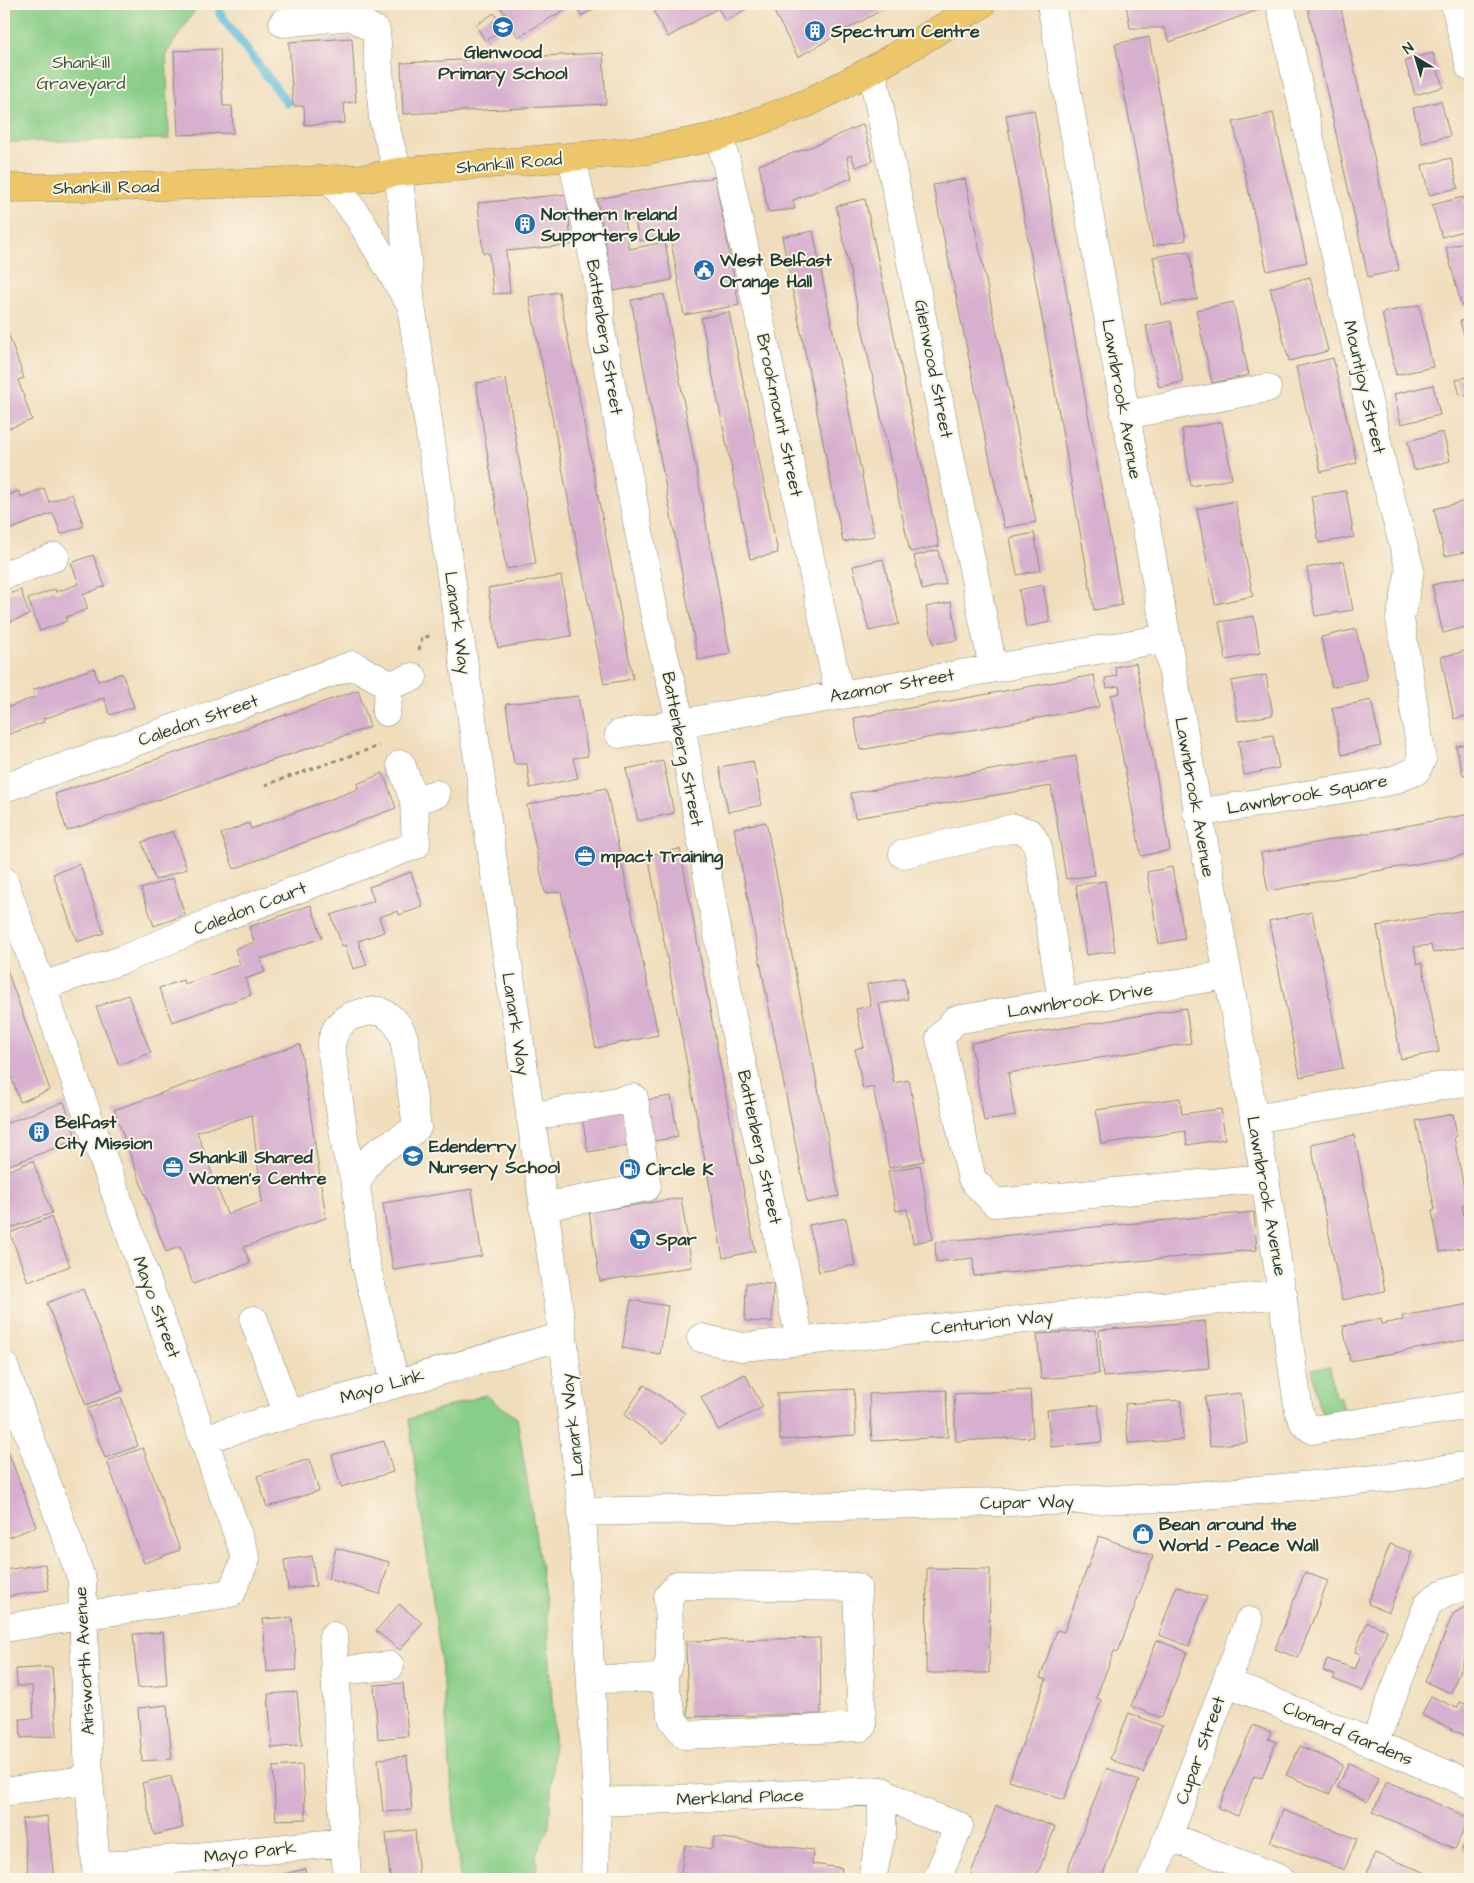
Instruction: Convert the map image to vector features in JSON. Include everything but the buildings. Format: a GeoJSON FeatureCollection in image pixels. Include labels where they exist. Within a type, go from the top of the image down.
{"type":"FeatureCollection","features":[{"type":"Feature","properties":{"kind":"main road","name":"Shankill Road"},"geometry":{"type":"LineString","coordinates":[[4,188],[172,186],[367,178],[398,172],[648,150],[719,136],[805,104],[872,70],[982,4]]}},
{"type":"Feature","properties":{"kind":"street","name":"Lawnbrook Avenue"},"geometry":{"type":"LineString","coordinates":[[1051,4],[1265,1178],[1299,1412],[1304,1423],[1313,1430],[1470,1405]]}},
{"type":"Feature","properties":{"kind":"street","name":"Mountjoy Street"},"geometry":{"type":"LineString","coordinates":[[1280,4],[1384,473],[1410,570],[1400,619],[1422,759],[1416,771]]}},
{"type":"Feature","properties":{"kind":"street"},"geometry":{"type":"LineString","coordinates":[[1455,4],[1470,67]]}},
{"type":"Feature","properties":{"kind":"street","name":"Lanark Way"},"geometry":{"type":"LineString","coordinates":[[283,23],[351,16],[376,31],[383,118],[398,172],[411,305],[562,1336],[582,1512],[597,1802],[595,1879]]}},
{"type":"Feature","properties":{"kind":"street","name":"Glenwood Street"},"geometry":{"type":"LineString","coordinates":[[872,70],[993,668]]}},
{"type":"Feature","properties":{"kind":"street","name":"Brookmount Street"},"geometry":{"type":"LineString","coordinates":[[719,136],[726,161],[839,694]]}},
{"type":"Feature","properties":{"kind":"street","name":"Battenberg Street"},"geometry":{"type":"LineString","coordinates":[[572,157],[599,285],[601,331],[657,627],[681,724],[732,1016],[800,1341]]}},
{"type":"Feature","properties":{"kind":"street"},"geometry":{"type":"LineString","coordinates":[[331,179],[360,220],[411,305]]}},
{"type":"Feature","properties":{"kind":"street"},"geometry":{"type":"LineString","coordinates":[[1125,414],[1267,388]]}},
{"type":"Feature","properties":{"kind":"street"},"geometry":{"type":"LineString","coordinates":[[4,575],[55,557]]}},
{"type":"Feature","properties":{"kind":"street","name":"Azamor Street"},"geometry":{"type":"LineString","coordinates":[[619,734],[1166,638]]}},
{"type":"Feature","properties":{"kind":"street","name":"Caledon Street"},"geometry":{"type":"LineString","coordinates":[[4,788],[353,665],[401,681],[386,712]]}},
{"type":"Feature","properties":{"kind":"street","name":"Caledon Court"},"geometry":{"type":"LineString","coordinates":[[41,986],[122,960],[221,918],[416,845],[425,797],[401,764]]}},
{"type":"Feature","properties":{"kind":"street","name":"Lawnbrook Square"},"geometry":{"type":"LineString","coordinates":[[1197,813],[1391,781],[1416,771]]}},
{"type":"Feature","properties":{"kind":"street"},"geometry":{"type":"LineString","coordinates":[[903,854],[1015,828],[1030,833],[1038,847],[1062,1002]]}},
{"type":"Feature","properties":{"kind":"street","name":"Mayo Street"},"geometry":{"type":"LineString","coordinates":[[4,881],[246,1558],[231,1593],[84,1614]]}},
{"type":"Feature","properties":{"kind":"street","name":"Lawnbrook Drive"},"geometry":{"type":"LineString","coordinates":[[1227,975],[955,1020],[940,1038],[972,1179],[996,1202],[1265,1178]]}},
{"type":"Feature","properties":{"kind":"street"},"geometry":{"type":"LineString","coordinates":[[356,1184],[368,1162],[379,1151],[407,1137],[416,1127],[404,1038],[399,1026],[390,1016],[379,1011],[364,1012],[348,1017],[333,1033],[331,1049],[346,1150],[356,1184],[365,1260],[395,1382]]}},
{"type":"Feature","properties":{"kind":"street"},"geometry":{"type":"LineString","coordinates":[[1254,1119],[1470,1081]]}},
{"type":"Feature","properties":{"kind":"street"},"geometry":{"type":"LineString","coordinates":[[530,1116],[634,1098],[647,1187],[543,1207]]}},
{"type":"Feature","properties":{"kind":"street"},"geometry":{"type":"LineString","coordinates":[[346,1150],[379,1151]]}},
{"type":"Feature","properties":{"kind":"street","name":"Centurion Way"},"geometry":{"type":"LineString","coordinates":[[701,1338],[742,1347],[1283,1294]]}},
{"type":"Feature","properties":{"kind":"street"},"geometry":{"type":"LineString","coordinates":[[254,1320],[288,1415]]}},
{"type":"Feature","properties":{"kind":"street","name":"Mayo Link"},"geometry":{"type":"LineString","coordinates":[[203,1439],[395,1382],[562,1336]]}},
{"type":"Feature","properties":{"kind":"street","name":"Ainsworth Avenue"},"geometry":{"type":"LineString","coordinates":[[4,1366],[82,1580],[89,1779],[96,1873]]}},
{"type":"Feature","properties":{"kind":"street","name":"Cupar Way"},"geometry":{"type":"LineString","coordinates":[[582,1512],[1172,1498],[1387,1478],[1470,1465]]}},
{"type":"Feature","properties":{"kind":"street"},"geometry":{"type":"LineString","coordinates":[[678,1585],[857,1587],[862,1727],[685,1735],[673,1720],[663,1678],[670,1659],[668,1597],[678,1585]]}},
{"type":"Feature","properties":{"kind":"street"},"geometry":{"type":"LineString","coordinates":[[1374,1744],[1428,1604],[1437,1596],[1450,1590],[1470,1586]]}},
{"type":"Feature","properties":{"kind":"street"},"geometry":{"type":"LineString","coordinates":[[4,1628],[84,1614]]}},
{"type":"Feature","properties":{"kind":"street","name":"Cupar Street"},"geometry":{"type":"LineString","coordinates":[[1152,1879],[1249,1621]]}},
{"type":"Feature","properties":{"kind":"street"},"geometry":{"type":"LineString","coordinates":[[334,1636],[344,1842],[348,1879]]}},
{"type":"Feature","properties":{"kind":"street"},"geometry":{"type":"LineString","coordinates":[[336,1671],[390,1666]]}},
{"type":"Feature","properties":{"kind":"street"},"geometry":{"type":"LineString","coordinates":[[591,1679],[663,1678]]}},
{"type":"Feature","properties":{"kind":"street","name":"Clonard Gardens"},"geometry":{"type":"LineString","coordinates":[[1226,1682],[1470,1784]]}},
{"type":"Feature","properties":{"kind":"street"},"geometry":{"type":"LineString","coordinates":[[4,1792],[89,1779]]}},
{"type":"Feature","properties":{"kind":"street"},"geometry":{"type":"LineString","coordinates":[[872,1879],[882,1832],[882,1791],[916,1810],[959,1826],[937,1879]]}},
{"type":"Feature","properties":{"kind":"street","name":"Merkland Place"},"geometry":{"type":"LineString","coordinates":[[597,1802],[882,1791]]}},
{"type":"Feature","properties":{"kind":"street"},"geometry":{"type":"LineString","coordinates":[[1168,1836],[1280,1879]]}},
{"type":"Feature","properties":{"kind":"street","name":"Mayo Park"},"geometry":{"type":"LineString","coordinates":[[96,1873],[344,1842]]}},
{"type":"Feature","properties":{"kind":"path"},"geometry":{"type":"LineString","coordinates":[[265,785],[380,746]]}},
{"type":"Feature","properties":{"kind":"green space","name":"Shankill Graveyard"},"geometry":{"type":"Polygon","coordinates":[[[4,4],[199,4],[166,54],[169,139],[4,142],[4,4]]]}},
{"type":"Feature","properties":{"kind":"green space"},"geometry":{"type":"Polygon","coordinates":[[[1330,1366],[1335,1398],[1341,1398],[1344,1417],[1323,1414],[1318,1404],[1312,1369],[1330,1366]]]}},
{"type":"Feature","properties":{"kind":"green space"},"geometry":{"type":"Polygon","coordinates":[[[485,1395],[517,1418],[547,1608],[554,1739],[549,1828],[536,1854],[537,1879],[460,1879],[441,1661],[409,1419],[485,1395]]]}},
{"type":"Feature","properties":{"kind":"waterway"},"geometry":{"type":"LineString","coordinates":[[220,4],[220,14],[287,103]]}},
{"type":"Feature","properties":{"kind":"place","name":"Glenwood Primary School"},"geometry":{"type":"Point","coordinates":[503,27]}},
{"type":"Feature","properties":{"kind":"place","name":"Spectrum Centre"},"geometry":{"type":"Point","coordinates":[815,31]}},
{"type":"Feature","properties":{"kind":"place","name":"Northern Ireland Supporters Club"},"geometry":{"type":"Point","coordinates":[525,224]}},
{"type":"Feature","properties":{"kind":"place","name":"West Belfast Orange Hall"},"geometry":{"type":"Point","coordinates":[704,270]}},
{"type":"Feature","properties":{"kind":"place","name":"mpact Training"},"geometry":{"type":"Point","coordinates":[585,856]}},
{"type":"Feature","properties":{"kind":"place","name":"Belfast City Mission"},"geometry":{"type":"Point","coordinates":[39,1132]}},
{"type":"Feature","properties":{"kind":"place","name":"Edenderry Nursery School"},"geometry":{"type":"Point","coordinates":[413,1156]}},
{"type":"Feature","properties":{"kind":"place","name":"Shankill Shared Women's Centre"},"geometry":{"type":"Point","coordinates":[173,1167]}},
{"type":"Feature","properties":{"kind":"place","name":"Circle K"},"geometry":{"type":"Point","coordinates":[630,1169]}},
{"type":"Feature","properties":{"kind":"place","name":"Spar"},"geometry":{"type":"Point","coordinates":[640,1239]}},
{"type":"Feature","properties":{"kind":"place","name":"Bean around the World - Peace Wall"},"geometry":{"type":"Point","coordinates":[1143,1534]}}]}
